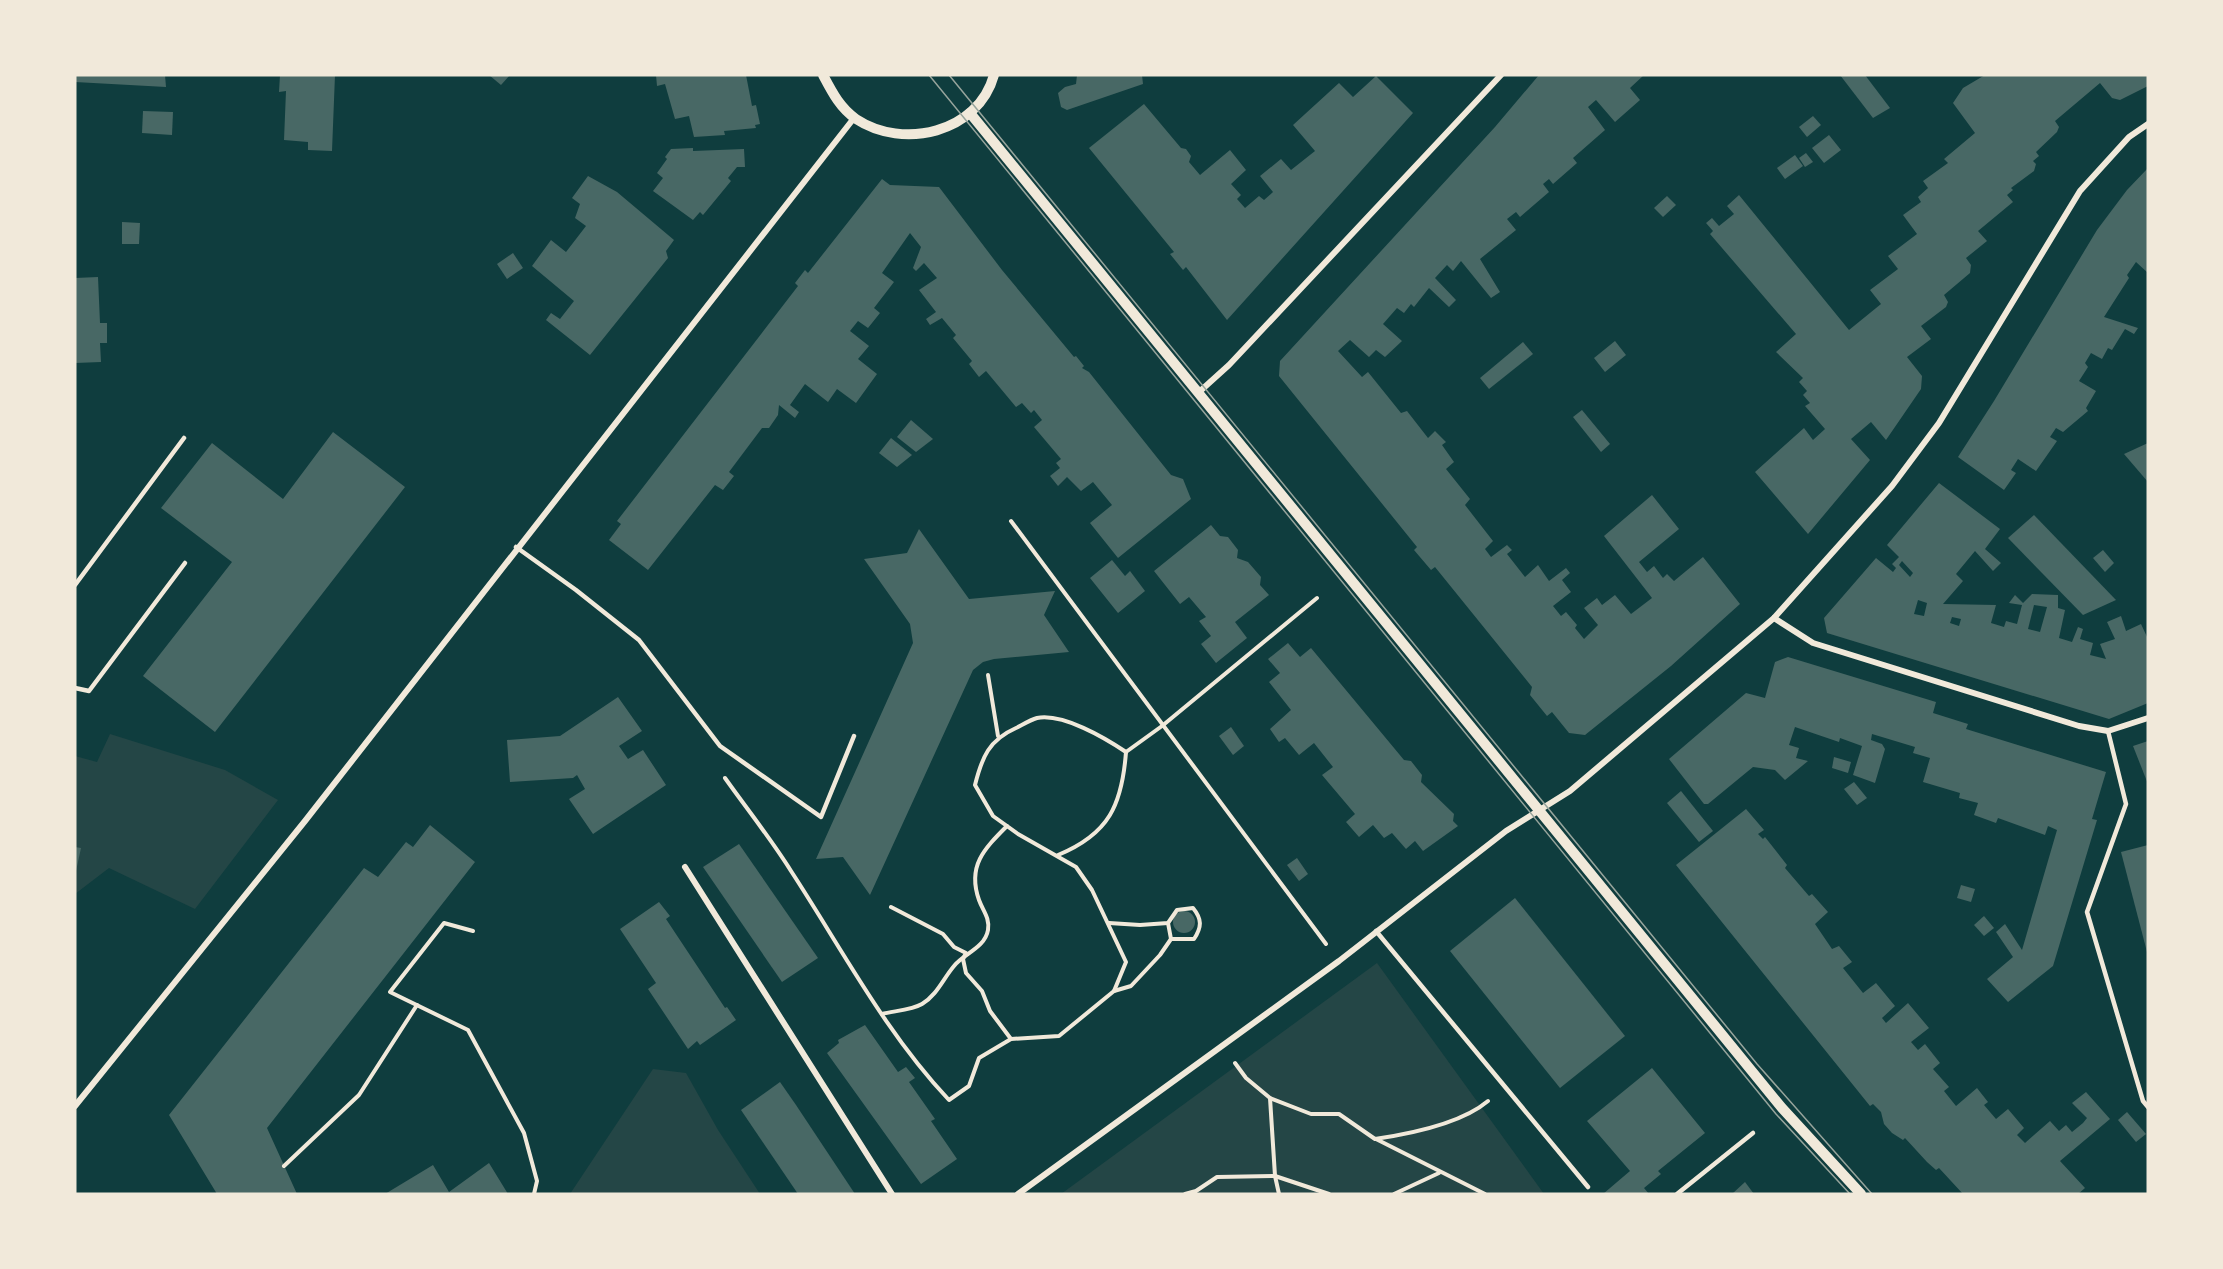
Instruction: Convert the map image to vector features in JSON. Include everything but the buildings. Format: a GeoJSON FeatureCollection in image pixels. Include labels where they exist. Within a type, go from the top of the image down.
{"type":"FeatureCollection","features":[{"type":"Feature","properties":{"kind":"street"},"geometry":{"type":"LineString","coordinates":[[823,75],[837,101],[854,118],[869,127],[899,136],[936,132],[970,113],[991,86],[994,75]]}},
{"type":"Feature","properties":{"kind":"street"},"geometry":{"type":"LineString","coordinates":[[1198,393],[1229,366],[1501,75]]}},
{"type":"Feature","properties":{"kind":"street"},"geometry":{"type":"LineString","coordinates":[[970,113],[1782,1108],[1861,1194]]}},
{"type":"Feature","properties":{"kind":"street"},"geometry":{"type":"LineString","coordinates":[[75,1106],[305,821],[516,547],[854,118]]}},
{"type":"Feature","properties":{"kind":"street"},"geometry":{"type":"LineString","coordinates":[[1018,1194],[1339,961],[1497,838],[1570,791],[1774,618],[1892,486],[1939,423],[2080,191],[2129,137],[2148,124]]}},
{"type":"Feature","properties":{"kind":"street"},"geometry":{"type":"LineString","coordinates":[[1774,618],[1813,643],[2079,726],[2108,731],[2148,718]]}},
{"type":"Feature","properties":{"kind":"street"},"geometry":{"type":"LineString","coordinates":[[685,867],[892,1194]]}},
{"type":"Feature","properties":{"kind":"lane"},"geometry":{"type":"LineString","coordinates":[[75,585],[184,438]]}},
{"type":"Feature","properties":{"kind":"lane"},"geometry":{"type":"LineString","coordinates":[[516,547],[576,590],[639,640],[720,746],[821,817],[854,736]]}},
{"type":"Feature","properties":{"kind":"lane"},"geometry":{"type":"LineString","coordinates":[[75,688],[89,691],[185,563]]}},
{"type":"Feature","properties":{"kind":"lane"},"geometry":{"type":"LineString","coordinates":[[2108,731],[2126,804],[2087,912],[2143,1101],[2148,1107]]}},
{"type":"Feature","properties":{"kind":"lane"},"geometry":{"type":"LineString","coordinates":[[1376,931],[1588,1187]]}},
{"type":"Feature","properties":{"kind":"lane"},"geometry":{"type":"LineString","coordinates":[[1677,1194],[1753,1133]]}},
{"type":"Feature","properties":{"kind":"path"},"geometry":{"type":"LineString","coordinates":[[1011,520],[1339,961]]}},
{"type":"Feature","properties":{"kind":"path"},"geometry":{"type":"LineString","coordinates":[[1126,752],[1162,726],[1317,598]]}},
{"type":"Feature","properties":{"kind":"path"},"geometry":{"type":"LineString","coordinates":[[988,675],[998,736]]}},
{"type":"Feature","properties":{"kind":"path"},"geometry":{"type":"LineString","coordinates":[[1114,991],[1126,962],[1092,890],[1076,867],[993,816],[975,785],[981,763],[998,736],[1036,718],[1054,718],[1079,727],[1126,752]]}},
{"type":"Feature","properties":{"kind":"path"},"geometry":{"type":"LineString","coordinates":[[720,746],[714,764],[790,870],[919,1068],[949,1100],[969,1086],[979,1058],[1011,1039],[1059,1036],[1114,991],[1131,986],[1160,956],[1171,939],[1168,923],[1177,910],[1193,908],[1200,917],[1200,931],[1194,939],[1171,939]]}},
{"type":"Feature","properties":{"kind":"path"},"geometry":{"type":"LineString","coordinates":[[1058,855],[1088,840],[1102,827],[1124,785],[1126,752]]}},
{"type":"Feature","properties":{"kind":"path"},"geometry":{"type":"LineString","coordinates":[[882,1014],[921,1005],[937,991],[955,964],[977,947],[988,933],[988,918],[979,901],[974,880],[975,867],[981,853],[1007,826]]}},
{"type":"Feature","properties":{"kind":"path"},"geometry":{"type":"LineString","coordinates":[[891,907],[943,934],[954,947],[966,953],[963,959],[966,973],[982,991],[990,1011],[1011,1039]]}},
{"type":"Feature","properties":{"kind":"path"},"geometry":{"type":"LineString","coordinates":[[473,931],[444,923],[390,992],[468,1030],[524,1133],[537,1181],[534,1194]]}},
{"type":"Feature","properties":{"kind":"path"},"geometry":{"type":"LineString","coordinates":[[1108,923],[1140,926],[1168,923]]}},
{"type":"Feature","properties":{"kind":"path"},"geometry":{"type":"LineString","coordinates":[[284,1166],[359,1095],[417,1005]]}},
{"type":"Feature","properties":{"kind":"path"},"geometry":{"type":"LineString","coordinates":[[1246,1078],[1270,1098],[1311,1114],[1339,1114],[1375,1139],[1485,1194]]}},
{"type":"Feature","properties":{"kind":"path"},"geometry":{"type":"LineString","coordinates":[[1270,1098],[1275,1176],[1279,1194]]}},
{"type":"Feature","properties":{"kind":"path"},"geometry":{"type":"LineString","coordinates":[[1375,1139],[1406,1134],[1478,1109]]}},
{"type":"Feature","properties":{"kind":"path"},"geometry":{"type":"LineString","coordinates":[[1394,1194],[1439,1173]]}},
{"type":"Feature","properties":{"kind":"path"},"geometry":{"type":"LineString","coordinates":[[1185,1194],[1196,1191],[1217,1177],[1275,1176],[1329,1194]]}},
{"type":"Feature","properties":{"kind":"shaded area"},"geometry":{"type":"Polygon","coordinates":[[[110,734],[225,770],[278,800],[195,909],[109,868],[75,894],[75,756],[97,762],[110,734]]]}},
{"type":"Feature","properties":{"kind":"shaded area"},"geometry":{"type":"Polygon","coordinates":[[[1377,963],[1544,1194],[1061,1194],[1377,963]]]}},
{"type":"Feature","properties":{"kind":"shaded area"},"geometry":{"type":"Polygon","coordinates":[[[653,1069],[686,1073],[718,1130],[760,1194],[570,1194],[653,1069]]]}},
{"type":"Feature","properties":{"kind":"tram line"},"geometry":{"type":"LineString","coordinates":[[929,75],[1776,1114],[1850,1194]]}},
{"type":"Feature","properties":{"kind":"tram line"},"geometry":{"type":"LineString","coordinates":[[949,75],[1757,1064],[1872,1194]]}}]}
